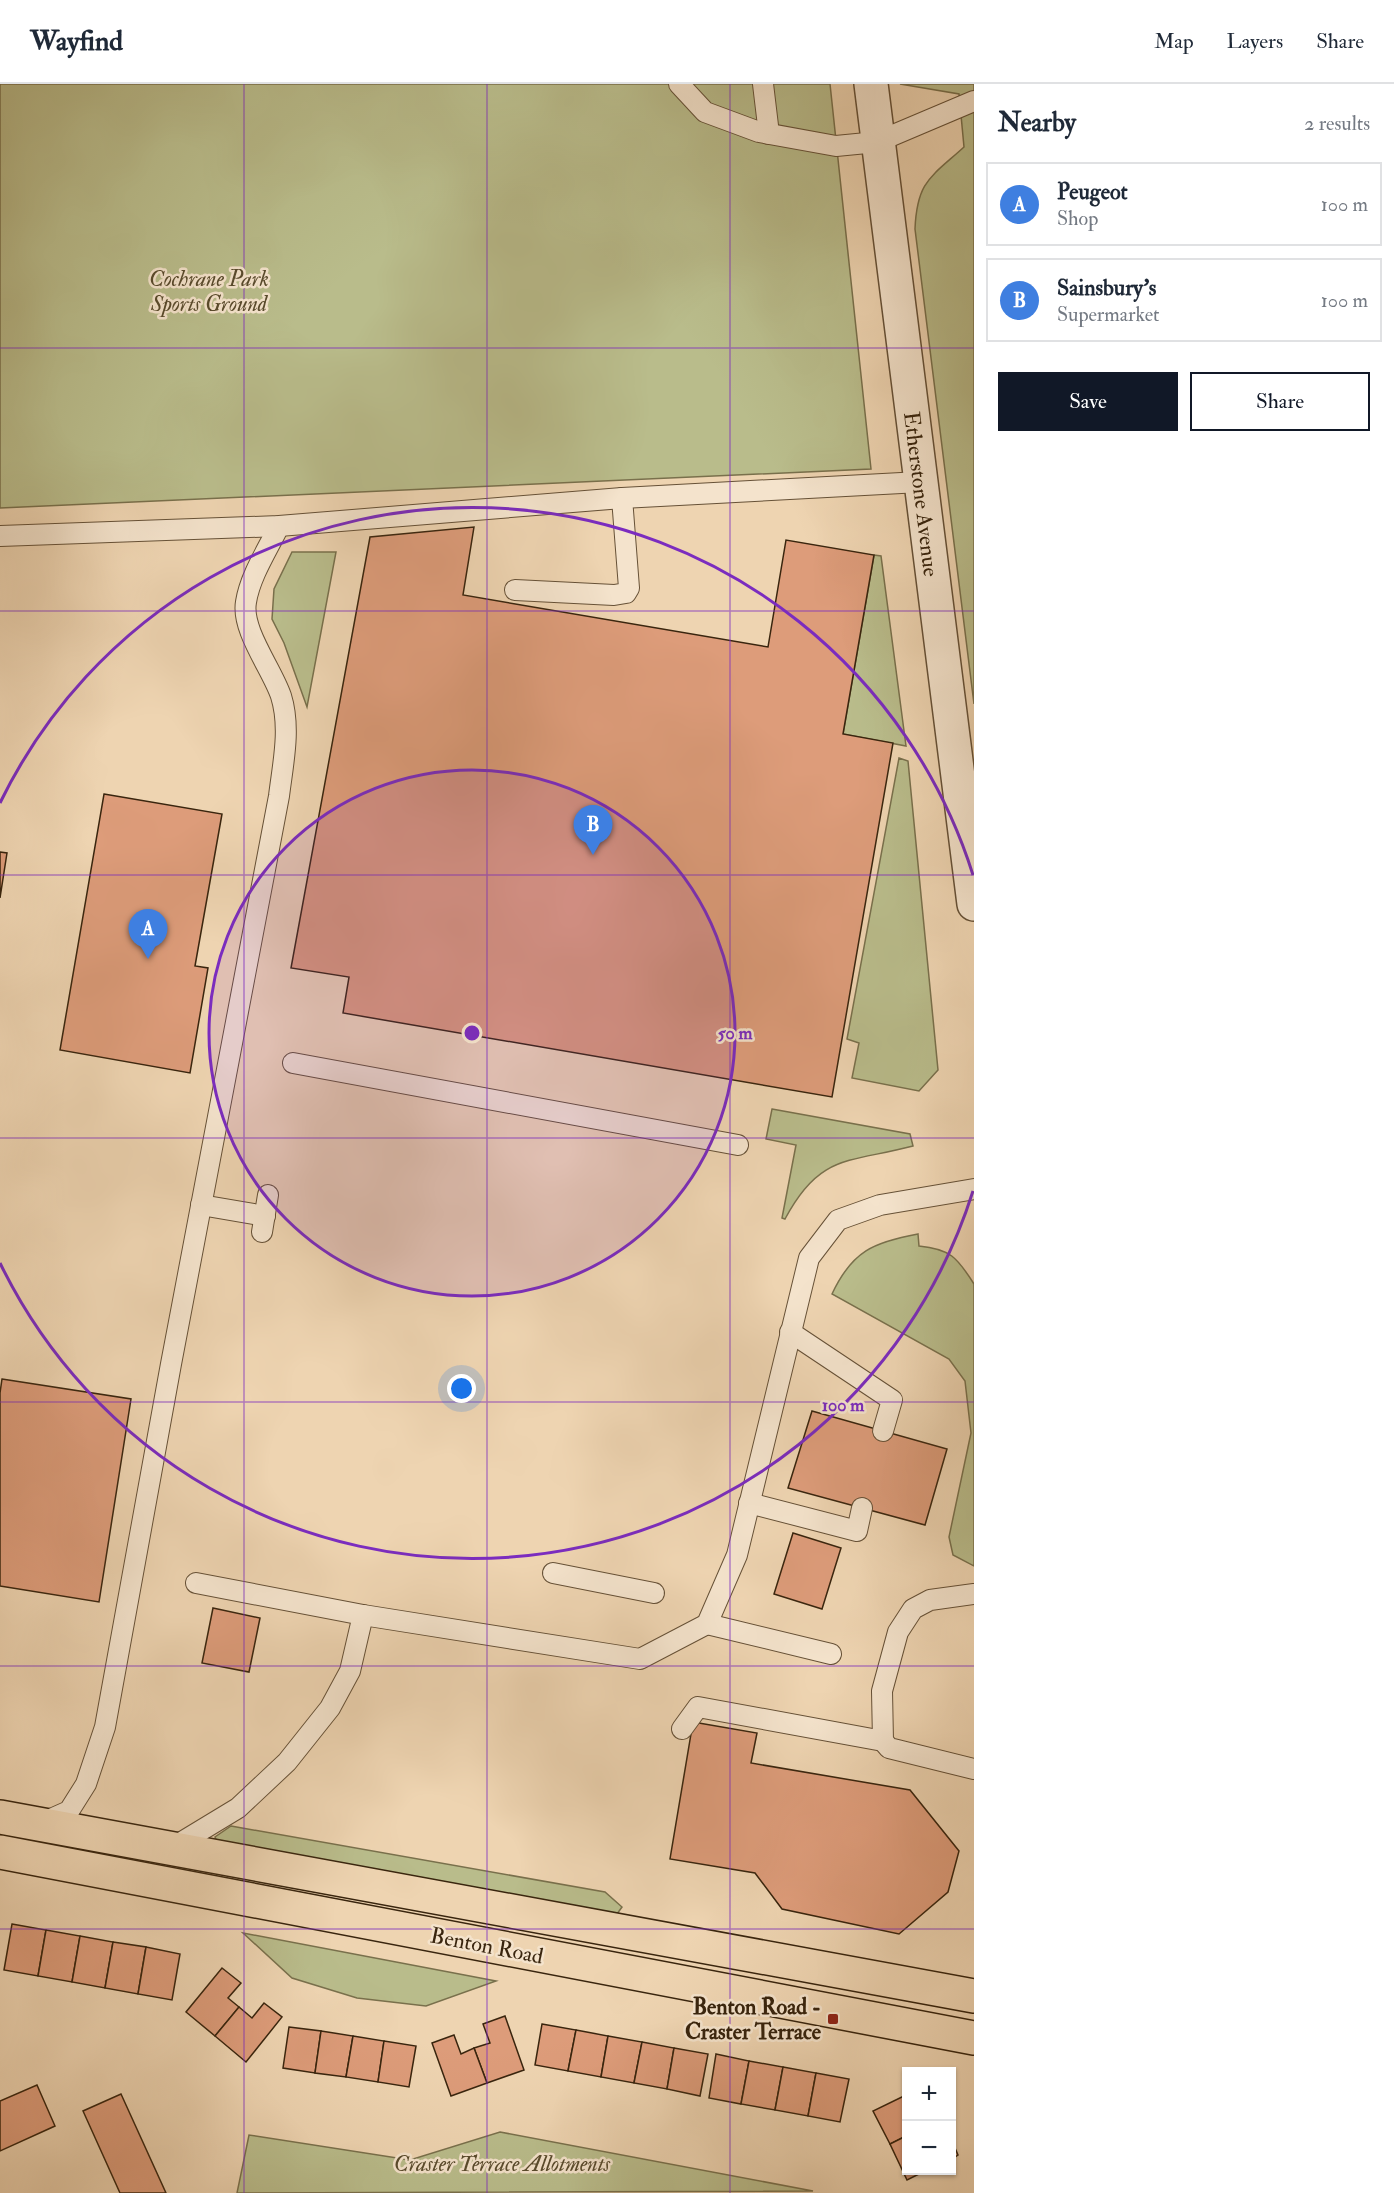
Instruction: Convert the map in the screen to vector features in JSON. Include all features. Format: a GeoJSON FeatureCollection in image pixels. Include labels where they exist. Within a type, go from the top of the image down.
{"type":"FeatureCollection","features":[{"type":"Feature","properties":{"kind":"main road","name":"Benton Road"},"geometry":{"type":"LineString","coordinates":[[0,1817],[974,1996]]}},
{"type":"Feature","properties":{"kind":"main road","name":"Benton Road"},"geometry":{"type":"LineString","coordinates":[[0,1852],[974,2037]]}},
{"type":"Feature","properties":{"kind":"street","name":"Etherstone Avenue"},"geometry":{"type":"LineString","coordinates":[[871,84],[974,904]]}},
{"type":"Feature","properties":{"kind":"lane"},"geometry":{"type":"LineString","coordinates":[[679,84],[705,112],[769,134],[836,146],[877,142],[974,101]]}},
{"type":"Feature","properties":{"kind":"lane"},"geometry":{"type":"LineString","coordinates":[[763,84],[769,134]]}},
{"type":"Feature","properties":{"kind":"lane"},"geometry":{"type":"LineString","coordinates":[[0,536],[279,526],[622,498],[920,482]]}},
{"type":"Feature","properties":{"kind":"lane"},"geometry":{"type":"LineString","coordinates":[[515,590],[614,595],[626,593],[629,588],[622,498]]}},
{"type":"Feature","properties":{"kind":"lane"},"geometry":{"type":"LineString","coordinates":[[40,1825],[69,1811],[86,1784],[105,1727],[116,1657],[279,796],[286,730],[281,696],[252,635],[245,603],[255,575],[279,526]]}},
{"type":"Feature","properties":{"kind":"lane"},"geometry":{"type":"LineString","coordinates":[[293,1063],[738,1145]]}},
{"type":"Feature","properties":{"kind":"lane"},"geometry":{"type":"LineString","coordinates":[[196,1583],[363,1615],[640,1659],[707,1624],[737,1555],[789,1332],[809,1258],[838,1220],[880,1205],[974,1189]]}},
{"type":"Feature","properties":{"kind":"lane"},"geometry":{"type":"LineString","coordinates":[[201,1205],[263,1224],[268,1195]]}},
{"type":"Feature","properties":{"kind":"lane"},"geometry":{"type":"LineString","coordinates":[[789,1332],[892,1400],[883,1431]]}},
{"type":"Feature","properties":{"kind":"lane"},"geometry":{"type":"LineString","coordinates":[[749,1503],[857,1531],[862,1508]]}},
{"type":"Feature","properties":{"kind":"lane"},"geometry":{"type":"LineString","coordinates":[[553,1573],[654,1593]]}},
{"type":"Feature","properties":{"kind":"lane"},"geometry":{"type":"LineString","coordinates":[[883,1741],[882,1691],[898,1632],[913,1609],[922,1604],[941,1598],[974,1594]]}},
{"type":"Feature","properties":{"kind":"lane"},"geometry":{"type":"LineString","coordinates":[[172,1848],[238,1808],[287,1762],[330,1708],[350,1671],[363,1615]]}},
{"type":"Feature","properties":{"kind":"lane"},"geometry":{"type":"LineString","coordinates":[[707,1624],[831,1654]]}},
{"type":"Feature","properties":{"kind":"lane"},"geometry":{"type":"LineString","coordinates":[[681,1729],[698,1707],[883,1741],[889,1748],[974,1768]]}},
{"type":"Feature","properties":{"kind":"green space","name":"Cochrane Park Sports Ground"},"geometry":{"type":"Polygon","coordinates":[[[0,84],[830,84],[871,469],[0,508],[0,84]]]}},
{"type":"Feature","properties":{"kind":"green space"},"geometry":{"type":"Polygon","coordinates":[[[900,84],[974,84],[974,704],[915,229],[919,200],[928,181],[964,147],[959,94],[900,84]]]}},
{"type":"Feature","properties":{"kind":"green space"},"geometry":{"type":"Polygon","coordinates":[[[292,552],[336,552],[307,707],[284,643],[272,619],[274,589],[292,552]]]}},
{"type":"Feature","properties":{"kind":"green space"},"geometry":{"type":"Polygon","coordinates":[[[874,555],[881,556],[906,746],[843,734],[874,555]]]}},
{"type":"Feature","properties":{"kind":"green space"},"geometry":{"type":"Polygon","coordinates":[[[899,758],[908,761],[938,1070],[919,1091],[852,1078],[859,1043],[847,1039],[899,758]]]}},
{"type":"Feature","properties":{"kind":"green space"},"geometry":{"type":"Polygon","coordinates":[[[772,1109],[910,1134],[913,1146],[854,1159],[824,1171],[798,1198],[785,1219],[782,1218],[796,1145],[766,1139],[772,1109]]]}},
{"type":"Feature","properties":{"kind":"green space"},"geometry":{"type":"Polygon","coordinates":[[[918,1234],[919,1246],[938,1249],[952,1256],[963,1267],[974,1284],[974,1566],[953,1555],[949,1537],[971,1433],[965,1381],[949,1359],[832,1294],[848,1268],[866,1251],[889,1241],[918,1234]]]}},
{"type":"Feature","properties":{"kind":"green space"},"geometry":{"type":"Polygon","coordinates":[[[231,1826],[605,1892],[622,1907],[617,1914],[217,1842],[215,1837],[231,1826]]]}},
{"type":"Feature","properties":{"kind":"green space"},"geometry":{"type":"Polygon","coordinates":[[[243,1933],[496,1981],[426,2006],[357,1998],[292,1978],[243,1933]]]}},
{"type":"Feature","properties":{"kind":"green space","name":"Craster Terrace Allotments"},"geometry":{"type":"Polygon","coordinates":[[[500,2132],[813,2191],[237,2193],[249,2135],[410,2160],[500,2132]]]}},
{"type":"Feature","properties":{"kind":"building"},"geometry":{"type":"Polygon","coordinates":[[[474,527],[463,595],[768,647],[786,540],[874,555],[843,734],[893,743],[832,1097],[343,1013],[349,977],[291,968],[370,537],[474,527]]]}},
{"type":"Feature","properties":{"kind":"building"},"geometry":{"type":"Polygon","coordinates":[[[104,794],[222,814],[195,966],[208,968],[190,1073],[60,1050],[104,794]]]}},
{"type":"Feature","properties":{"kind":"building"},"geometry":{"type":"Polygon","coordinates":[[[0,852],[7,853],[0,898],[0,852]]]}},
{"type":"Feature","properties":{"kind":"building"},"geometry":{"type":"Polygon","coordinates":[[[2,1379],[131,1399],[99,1602],[0,1586],[0,1393],[2,1379]]]}},
{"type":"Feature","properties":{"kind":"building"},"geometry":{"type":"Polygon","coordinates":[[[812,1411],[947,1449],[925,1525],[788,1488],[812,1411]]]}},
{"type":"Feature","properties":{"kind":"building"},"geometry":{"type":"Polygon","coordinates":[[[793,1533],[841,1548],[822,1609],[774,1594],[793,1533]]]}},
{"type":"Feature","properties":{"kind":"building"},"geometry":{"type":"Polygon","coordinates":[[[213,1608],[260,1618],[249,1672],[202,1663],[213,1608]]]}},
{"type":"Feature","properties":{"kind":"building"},"geometry":{"type":"Polygon","coordinates":[[[693,1722],[757,1733],[751,1763],[910,1790],[959,1851],[948,1892],[899,1934],[782,1909],[755,1873],[670,1859],[693,1722]]]}},
{"type":"Feature","properties":{"kind":"building"},"geometry":{"type":"Polygon","coordinates":[[[12,1924],[46,1930],[38,1976],[4,1970],[12,1924]]]}},
{"type":"Feature","properties":{"kind":"building"},"geometry":{"type":"Polygon","coordinates":[[[46,1930],[80,1936],[72,1982],[38,1976],[46,1930]]]}},
{"type":"Feature","properties":{"kind":"building"},"geometry":{"type":"Polygon","coordinates":[[[80,1936],[113,1942],[105,1988],[72,1982],[80,1936]]]}},
{"type":"Feature","properties":{"kind":"building"},"geometry":{"type":"Polygon","coordinates":[[[113,1942],[146,1947],[138,1994],[105,1988],[113,1942]]]}},
{"type":"Feature","properties":{"kind":"building"},"geometry":{"type":"Polygon","coordinates":[[[146,1947],[180,1954],[172,2000],[138,1994],[146,1947]]]}},
{"type":"Feature","properties":{"kind":"building"},"geometry":{"type":"Polygon","coordinates":[[[222,1968],[241,1983],[228,1998],[239,2007],[215,2036],[186,2012],[222,1968]]]}},
{"type":"Feature","properties":{"kind":"building"},"geometry":{"type":"Polygon","coordinates":[[[264,2003],[282,2017],[246,2062],[215,2036],[239,2007],[252,2018],[264,2003]]]}},
{"type":"Feature","properties":{"kind":"building"},"geometry":{"type":"Polygon","coordinates":[[[505,2016],[524,2070],[487,2083],[474,2048],[490,2043],[483,2024],[505,2016]]]}},
{"type":"Feature","properties":{"kind":"building"},"geometry":{"type":"Polygon","coordinates":[[[542,2024],[576,2030],[568,2071],[535,2065],[542,2024]]]}},
{"type":"Feature","properties":{"kind":"building"},"geometry":{"type":"Polygon","coordinates":[[[289,2027],[321,2031],[315,2073],[283,2068],[289,2027]]]}},
{"type":"Feature","properties":{"kind":"building"},"geometry":{"type":"Polygon","coordinates":[[[576,2030],[608,2036],[601,2077],[568,2071],[576,2030]]]}},
{"type":"Feature","properties":{"kind":"building"},"geometry":{"type":"Polygon","coordinates":[[[321,2031],[353,2036],[346,2077],[315,2073],[321,2031]]]}},
{"type":"Feature","properties":{"kind":"building"},"geometry":{"type":"Polygon","coordinates":[[[454,2035],[461,2054],[474,2048],[487,2083],[451,2096],[432,2043],[454,2035]]]}},
{"type":"Feature","properties":{"kind":"building"},"geometry":{"type":"Polygon","coordinates":[[[353,2036],[384,2041],[378,2082],[346,2077],[353,2036]]]}},
{"type":"Feature","properties":{"kind":"building"},"geometry":{"type":"Polygon","coordinates":[[[608,2036],[642,2042],[634,2083],[601,2077],[608,2036]]]}},
{"type":"Feature","properties":{"kind":"building"},"geometry":{"type":"Polygon","coordinates":[[[384,2041],[416,2046],[409,2087],[378,2082],[384,2041]]]}},
{"type":"Feature","properties":{"kind":"building"},"geometry":{"type":"Polygon","coordinates":[[[642,2042],[674,2048],[667,2089],[634,2083],[642,2042]]]}},
{"type":"Feature","properties":{"kind":"building"},"geometry":{"type":"Polygon","coordinates":[[[674,2048],[708,2054],[700,2096],[667,2089],[674,2048]]]}},
{"type":"Feature","properties":{"kind":"building"},"geometry":{"type":"Polygon","coordinates":[[[716,2054],[749,2061],[741,2104],[709,2098],[716,2054]]]}},
{"type":"Feature","properties":{"kind":"building"},"geometry":{"type":"Polygon","coordinates":[[[749,2061],[783,2067],[775,2110],[741,2104],[749,2061]]]}},
{"type":"Feature","properties":{"kind":"building"},"geometry":{"type":"Polygon","coordinates":[[[783,2067],[816,2073],[808,2116],[775,2110],[783,2067]]]}},
{"type":"Feature","properties":{"kind":"building"},"geometry":{"type":"Polygon","coordinates":[[[816,2073],[849,2079],[840,2122],[808,2116],[816,2073]]]}},
{"type":"Feature","properties":{"kind":"building"},"geometry":{"type":"Polygon","coordinates":[[[37,2085],[55,2126],[0,2151],[0,2101],[37,2085]]]}},
{"type":"Feature","properties":{"kind":"building"},"geometry":{"type":"Polygon","coordinates":[[[121,2094],[166,2193],[120,2193],[83,2111],[121,2094]]]}},
{"type":"Feature","properties":{"kind":"building"},"geometry":{"type":"Polygon","coordinates":[[[902,2097],[902,2138],[890,2144],[873,2111],[902,2097]]]}},
{"type":"Feature","properties":{"kind":"building"},"geometry":{"type":"Polygon","coordinates":[[[902,2138],[902,2169],[890,2144],[902,2138]]]}},
{"type":"Feature","properties":{"kind":"building"},"geometry":{"type":"Polygon","coordinates":[[[905,2175],[917,2175],[907,2180],[905,2175]]]}},
{"type":"Feature","properties":{"kind":"place","name":"Sainsbury's"},"geometry":{"type":"Point","coordinates":[593,855]}},
{"type":"Feature","properties":{"kind":"place","name":"Peugeot"},"geometry":{"type":"Point","coordinates":[148,959]}},
{"type":"Feature","properties":{"kind":"place","name":"Benton Road - Craster Terrace"},"geometry":{"type":"Point","coordinates":[833,2019]}}]}
